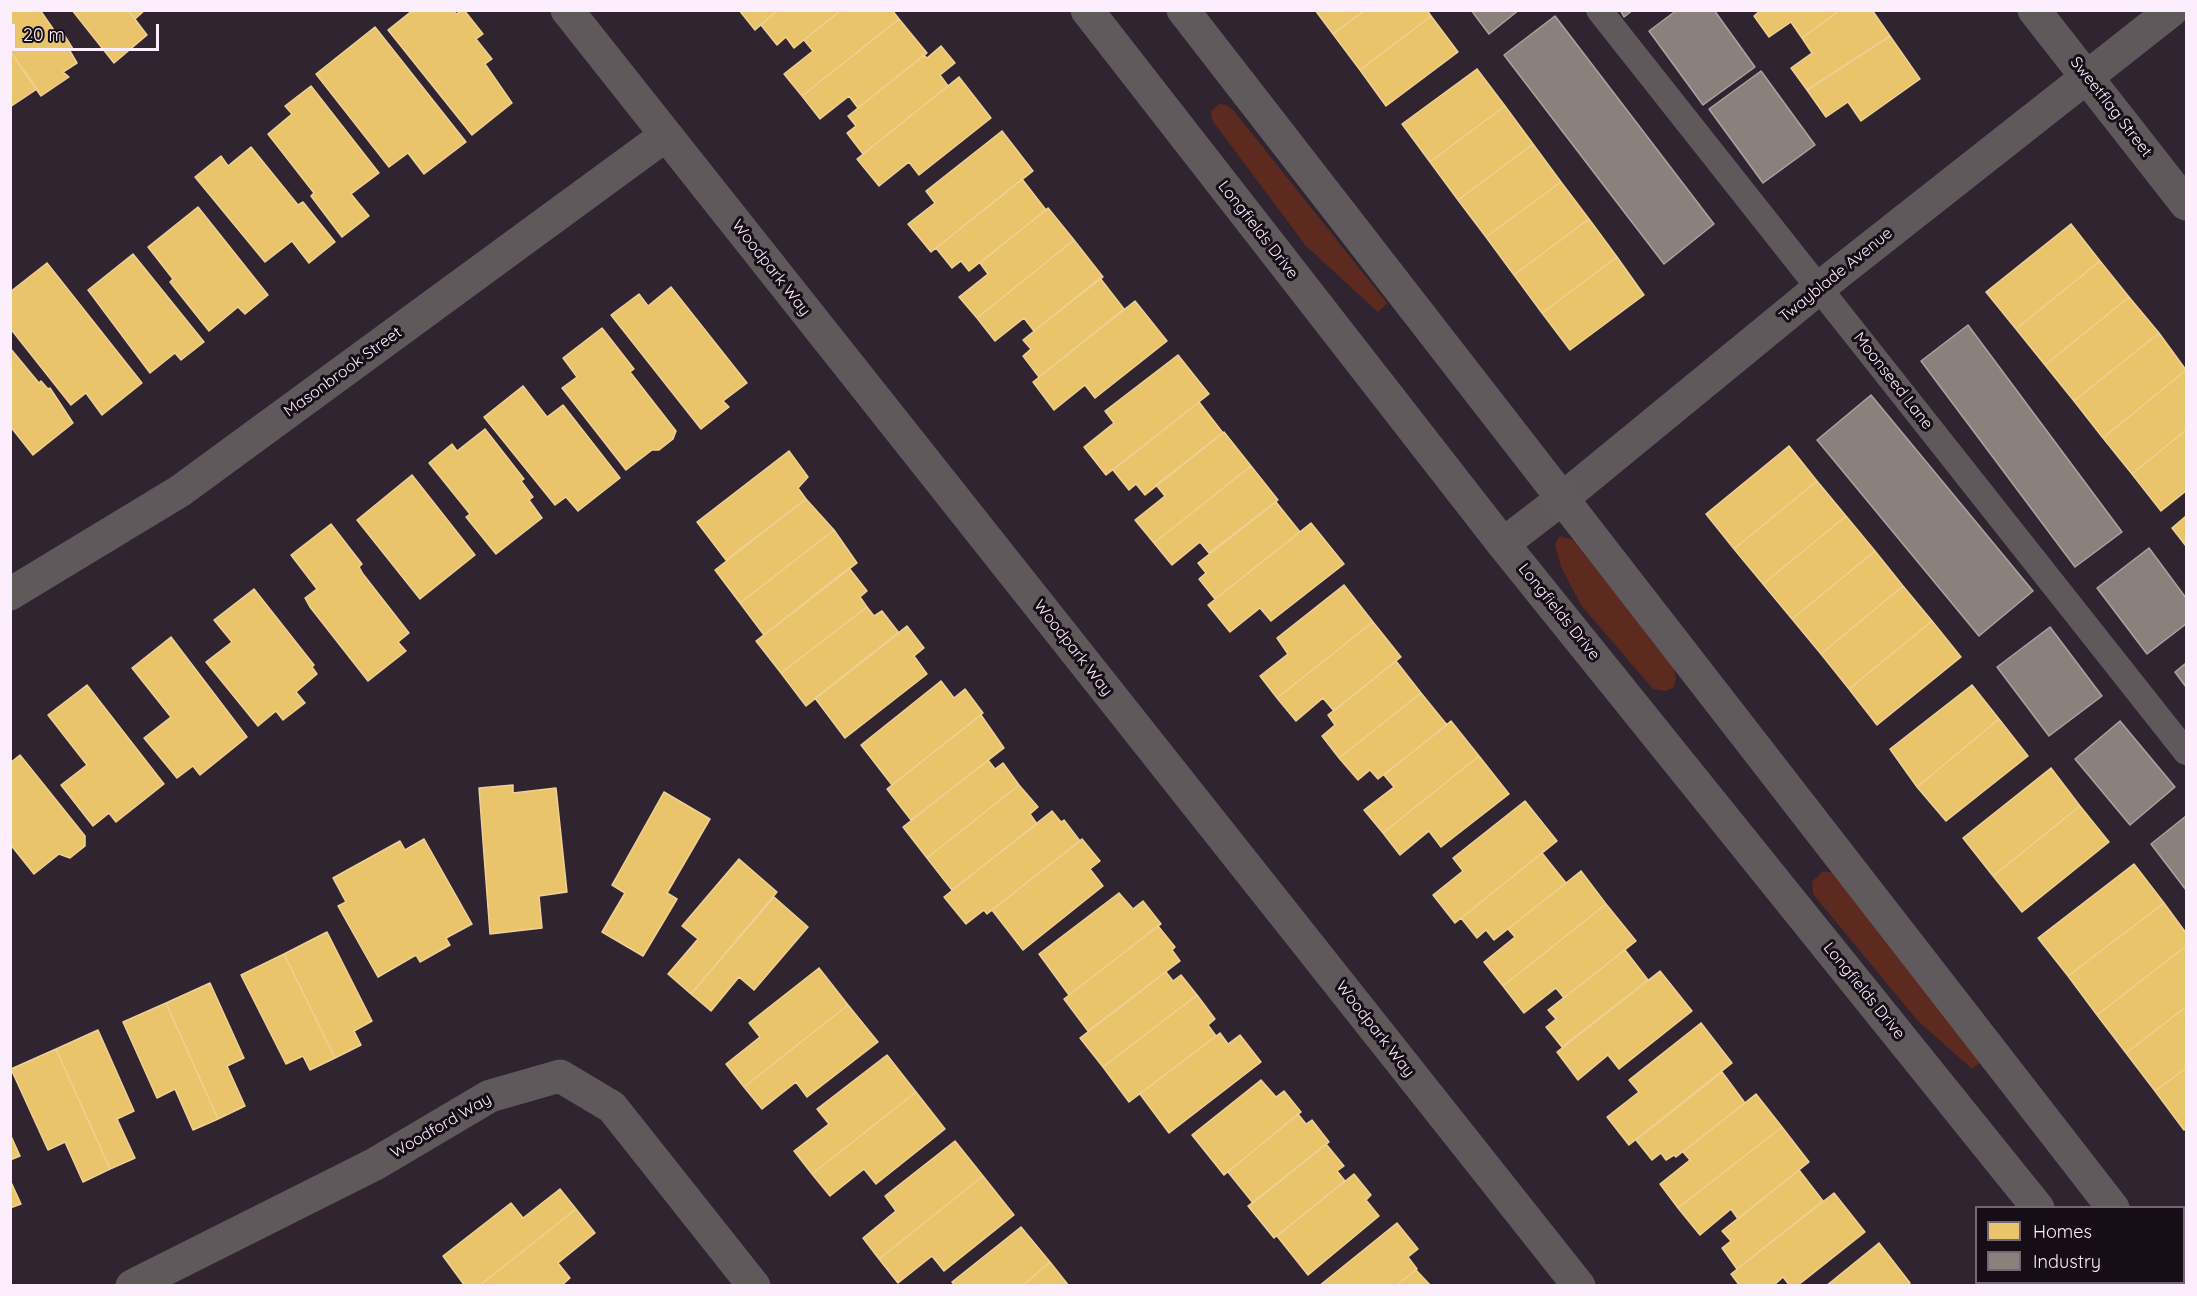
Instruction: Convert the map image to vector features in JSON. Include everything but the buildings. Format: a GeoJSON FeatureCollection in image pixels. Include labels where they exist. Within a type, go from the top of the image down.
{"type":"FeatureCollection","features":[{"type":"Feature","properties":{"kind":"street","name":"Woodpark Way"},"geometry":{"type":"LineString","coordinates":[[567,10],[1579,1286]]}},
{"type":"Feature","properties":{"kind":"street","name":"Longfields Drive"},"geometry":{"type":"LineString","coordinates":[[1087,10],[1503,544],[2036,1206]]}},
{"type":"Feature","properties":{"kind":"street"},"geometry":{"type":"LineString","coordinates":[[1183,10],[2112,1206]]}},
{"type":"Feature","properties":{"kind":"street","name":"Sweetflag Street"},"geometry":{"type":"LineString","coordinates":[[2034,10],[2187,204]]}},
{"type":"Feature","properties":{"kind":"street","name":"Twayblade Avenue"},"geometry":{"type":"LineString","coordinates":[[1503,544],[1563,498],[1819,288],[2172,10]]}},
{"type":"Feature","properties":{"kind":"street","name":"Masonbrook Street"},"geometry":{"type":"LineString","coordinates":[[10,594],[180,491],[666,135]]}},
{"type":"Feature","properties":{"kind":"street","name":"Woodford Way"},"geometry":{"type":"LineString","coordinates":[[132,1286],[375,1164],[490,1096],[560,1076],[612,1107],[754,1286]]}},
{"type":"Feature","properties":{"kind":"lane","name":"Moonseed Lane"},"geometry":{"type":"LineString","coordinates":[[1599,10],[2187,752]]}},
{"type":"Feature","properties":{"kind":"shaded area"},"geometry":{"type":"Polygon","coordinates":[[[1219,104],[1226,105],[1234,111],[1387,303],[1378,312],[1306,246],[1212,120],[1211,111],[1219,104]]]}},
{"type":"Feature","properties":{"kind":"shaded area"},"geometry":{"type":"Polygon","coordinates":[[[1560,536],[1573,540],[1666,657],[1674,669],[1676,679],[1674,687],[1666,691],[1653,689],[1581,605],[1561,567],[1555,544],[1560,536]]]}},
{"type":"Feature","properties":{"kind":"shaded area"},"geometry":{"type":"Polygon","coordinates":[[[1823,871],[1834,873],[1983,1060],[1972,1069],[1917,1020],[1813,894],[1812,882],[1823,871]]]}}]}
